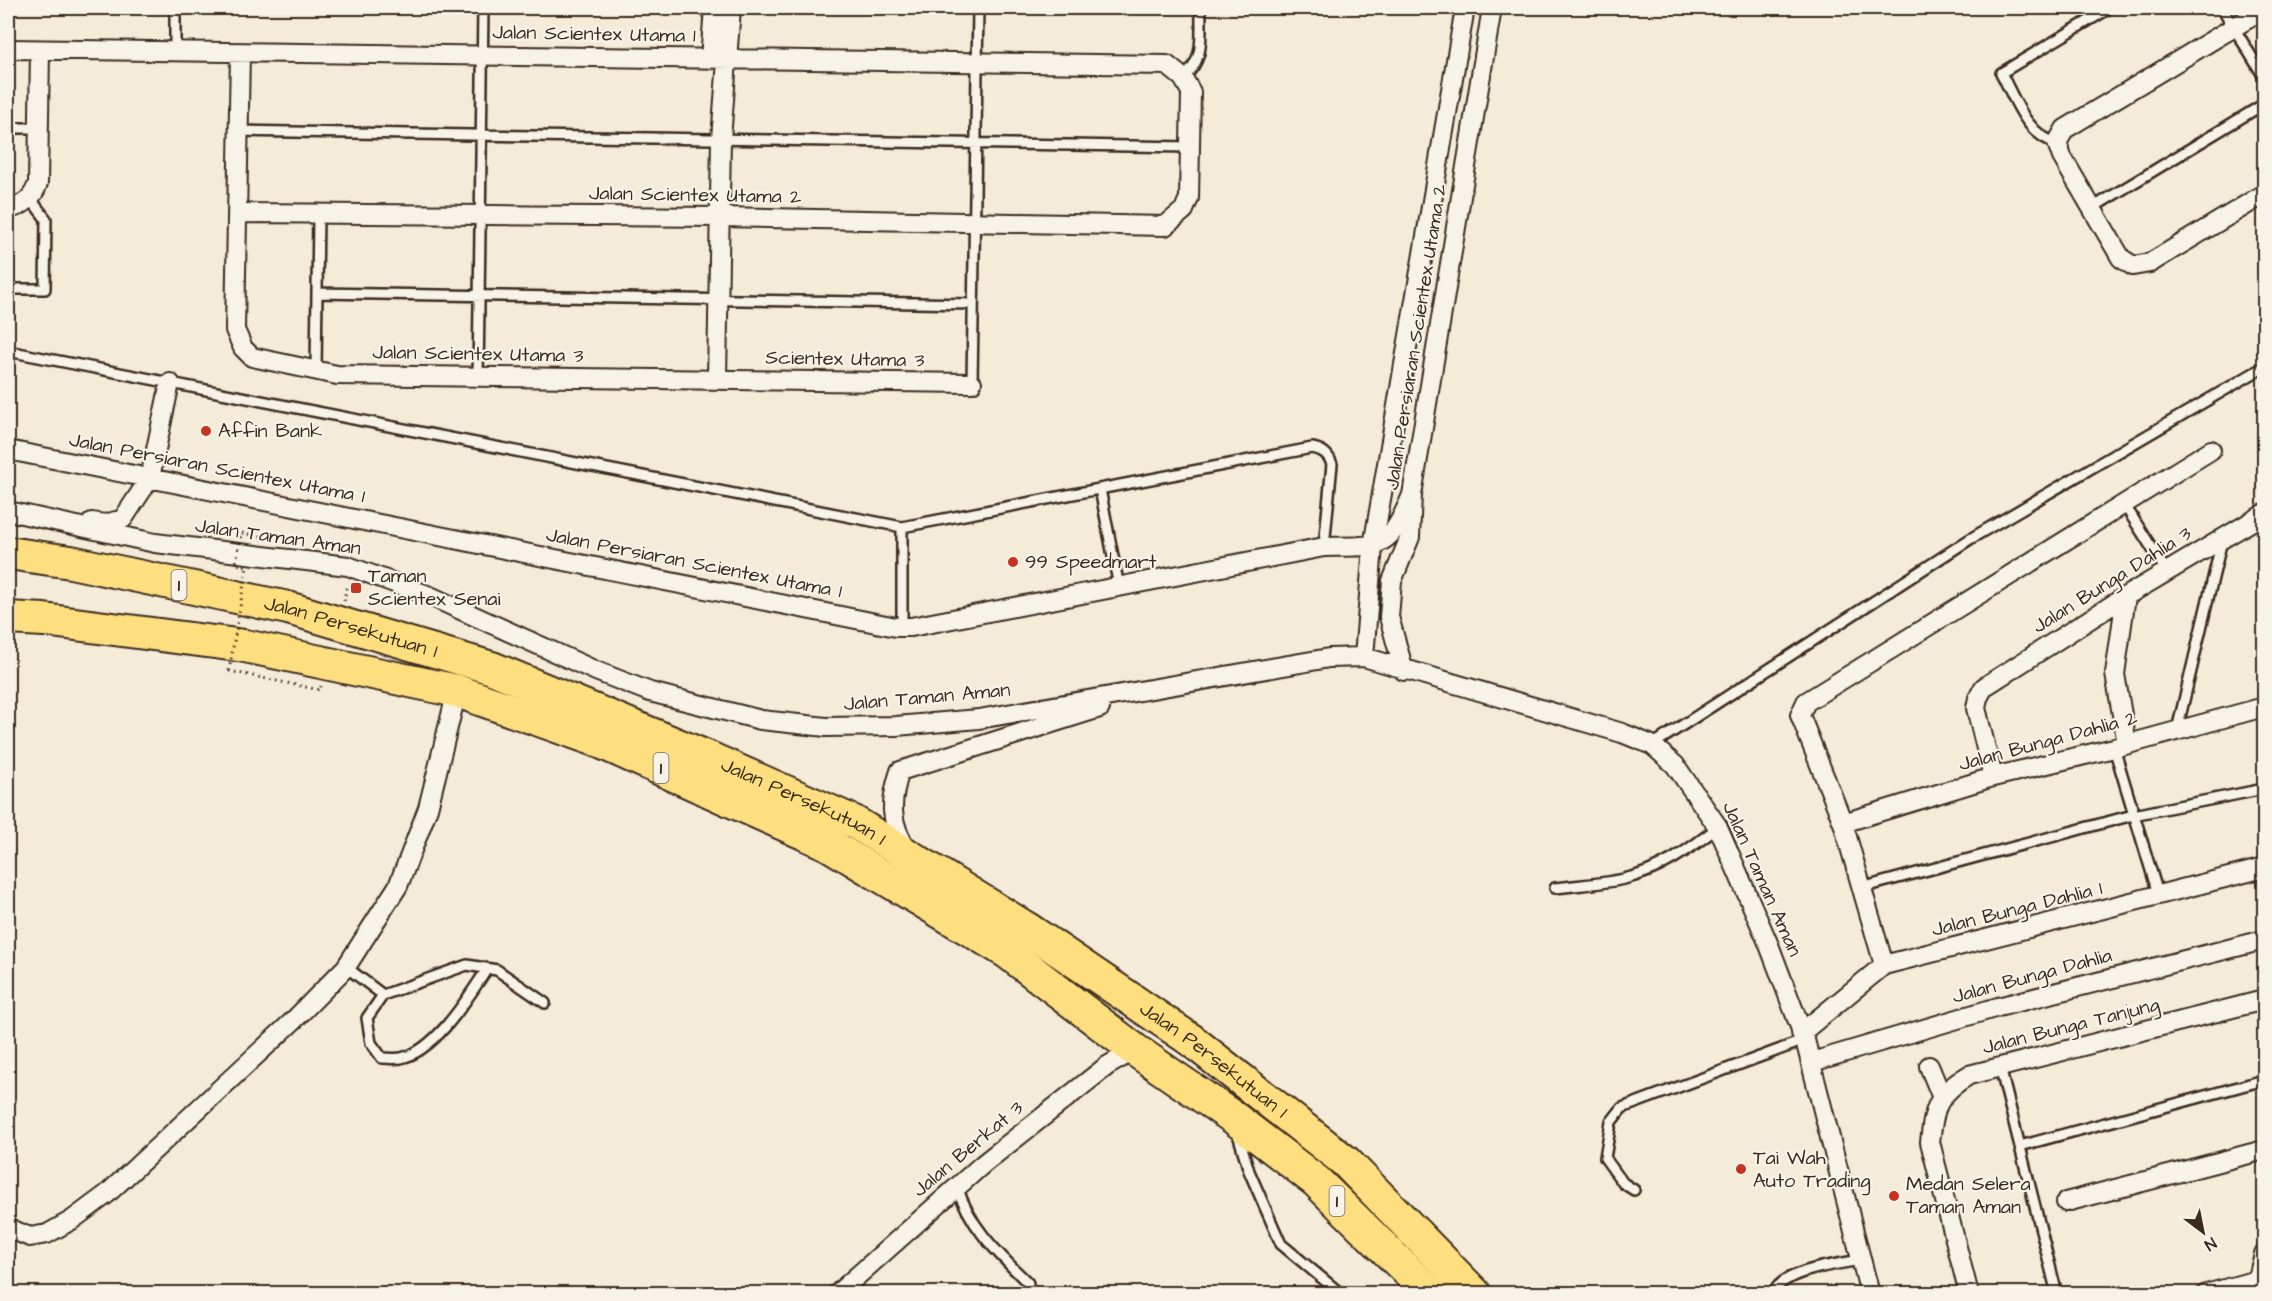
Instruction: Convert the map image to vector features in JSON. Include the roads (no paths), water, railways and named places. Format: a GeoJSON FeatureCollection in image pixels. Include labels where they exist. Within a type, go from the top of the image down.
{"type":"FeatureCollection","features":[{"type":"Feature","properties":{"kind":"highway","name":"Jalan Persekutuan 1"},"geometry":{"type":"LineString","coordinates":[[8,553],[71,562],[288,608],[492,668],[709,758],[854,822],[1026,928],[1191,1040],[1346,1162],[1475,1293]]}},
{"type":"Feature","properties":{"kind":"highway","name":"Jalan Persekutuan 1"},"geometry":{"type":"LineString","coordinates":[[8,618],[44,620],[245,646],[457,691],[596,740],[828,844],[1007,952],[1135,1050],[1234,1118],[1316,1181],[1431,1293]]}},
{"type":"Feature","properties":{"kind":"street"},"geometry":{"type":"LineString","coordinates":[[714,8],[721,139],[717,380]]}},
{"type":"Feature","properties":{"kind":"street"},"geometry":{"type":"LineString","coordinates":[[718,59],[731,8]]}},
{"type":"Feature","properties":{"kind":"street","name":"Jalan Persiaran Scientex Utama 2"},"geometry":{"type":"LineString","coordinates":[[1364,657],[1373,546],[1465,8]]}},
{"type":"Feature","properties":{"kind":"street","name":"Jalan Persiaran Scientex Utama 2"},"geometry":{"type":"LineString","coordinates":[[1404,670],[1389,616],[1392,581],[1410,537],[1412,495],[1492,8]]}},
{"type":"Feature","properties":{"kind":"street"},"geometry":{"type":"LineString","coordinates":[[2265,9],[2061,136],[2062,157],[2121,258],[2133,266],[2150,263],[2265,194]]}},
{"type":"Feature","properties":{"kind":"street","name":"Jalan Scientex Utama 1"},"geometry":{"type":"LineString","coordinates":[[8,49],[1167,65],[1181,75]]}},
{"type":"Feature","properties":{"kind":"street"},"geometry":{"type":"LineString","coordinates":[[8,208],[16,207],[30,198],[38,183],[40,50]]}},
{"type":"Feature","properties":{"kind":"street"},"geometry":{"type":"LineString","coordinates":[[237,213],[240,52]]}},
{"type":"Feature","properties":{"kind":"street"},"geometry":{"type":"LineString","coordinates":[[1181,75],[1191,92],[1190,147]]}},
{"type":"Feature","properties":{"kind":"street","name":"Jalan Scientex Utama 2"},"geometry":{"type":"LineString","coordinates":[[237,213],[720,217],[1153,227],[1165,226],[1184,210],[1189,198],[1190,147]]}},
{"type":"Feature","properties":{"kind":"street","name":"Jalan Scientex Utama 3"},"geometry":{"type":"LineString","coordinates":[[237,213],[235,330],[243,348],[252,357],[337,375],[717,380]]}},
{"type":"Feature","properties":{"kind":"street","name":"Scientex Utama 3"},"geometry":{"type":"LineString","coordinates":[[717,380],[972,383]]}},
{"type":"Feature","properties":{"kind":"street"},"geometry":{"type":"LineString","coordinates":[[8,511],[105,524],[123,519],[150,478],[170,383]]}},
{"type":"Feature","properties":{"kind":"street","name":"Jalan Persiaran Scientex Utama 1"},"geometry":{"type":"LineString","coordinates":[[8,450],[902,627],[1324,547],[1373,546]]}},
{"type":"Feature","properties":{"kind":"street"},"geometry":{"type":"LineString","coordinates":[[1884,966],[1843,823],[1800,715],[1806,702],[2211,450]]}},
{"type":"Feature","properties":{"kind":"street"},"geometry":{"type":"LineString","coordinates":[[1373,546],[1398,526],[1412,495]]}},
{"type":"Feature","properties":{"kind":"street","name":"Jalan Taman Aman"},"geometry":{"type":"LineString","coordinates":[[8,511],[155,543],[348,566],[430,596],[596,671],[650,692],[761,720],[826,727],[908,725],[979,719],[1329,658],[1364,657],[1576,718],[1652,745],[1675,765],[1718,827],[1769,945],[1812,1062],[1870,1293]]}},
{"type":"Feature","properties":{"kind":"street","name":"Jalan Bunga Dahlia 3"},"geometry":{"type":"LineString","coordinates":[[1993,777],[1977,708],[1978,698],[1984,687],[2126,596],[2265,514]]}},
{"type":"Feature","properties":{"kind":"street"},"geometry":{"type":"LineString","coordinates":[[2121,746],[2115,674],[2126,596]]}},
{"type":"Feature","properties":{"kind":"street","name":"Jalan Taman Aman"},"geometry":{"type":"LineString","coordinates":[[916,862],[898,836],[892,821],[892,795],[900,771],[1162,688]]}},
{"type":"Feature","properties":{"kind":"street"},"geometry":{"type":"LineString","coordinates":[[8,1228],[30,1237],[47,1234],[72,1220],[107,1194],[293,1022],[346,967],[398,886],[428,808],[457,691]]}},
{"type":"Feature","properties":{"kind":"street","name":"Jalan Bunga Dahlia 2"},"geometry":{"type":"LineString","coordinates":[[1843,823],[1993,777],[2121,746],[2265,706]]}},
{"type":"Feature","properties":{"kind":"street","name":"Jalan Bunga Dahlia 1"},"geometry":{"type":"LineString","coordinates":[[1803,1036],[1884,966],[2265,868]]}},
{"type":"Feature","properties":{"kind":"street","name":"Jalan Bunga Dahlia"},"geometry":{"type":"LineString","coordinates":[[1812,1062],[1998,1006],[2265,940]]}},
{"type":"Feature","properties":{"kind":"street","name":"Jalan Bunga Tanjung"},"geometry":{"type":"LineString","coordinates":[[1941,1095],[1969,1075],[2265,1000]]}},
{"type":"Feature","properties":{"kind":"street","name":"Jalan Berkat 3"},"geometry":{"type":"LineString","coordinates":[[837,1293],[957,1186],[1107,1066],[1135,1050]]}},
{"type":"Feature","properties":{"kind":"street"},"geometry":{"type":"LineString","coordinates":[[1929,1066],[1941,1095],[1934,1115],[1930,1142],[1970,1293]]}},
{"type":"Feature","properties":{"kind":"street"},"geometry":{"type":"LineString","coordinates":[[2066,1202],[2265,1150]]}},
{"type":"Feature","properties":{"kind":"street"},"geometry":{"type":"LineString","coordinates":[[2206,1293],[2256,1286],[2265,1254]]}},
{"type":"Feature","properties":{"kind":"lane"},"geometry":{"type":"LineString","coordinates":[[175,8],[175,52]]}},
{"type":"Feature","properties":{"kind":"lane"},"geometry":{"type":"LineString","coordinates":[[478,377],[483,8]]}},
{"type":"Feature","properties":{"kind":"lane"},"geometry":{"type":"LineString","coordinates":[[972,383],[978,8]]}},
{"type":"Feature","properties":{"kind":"lane"},"geometry":{"type":"LineString","coordinates":[[1181,75],[1195,68],[1200,54],[1201,8]]}},
{"type":"Feature","properties":{"kind":"lane"},"geometry":{"type":"LineString","coordinates":[[2061,136],[2044,140],[2034,132],[2001,73],[2109,8]]}},
{"type":"Feature","properties":{"kind":"lane"},"geometry":{"type":"LineString","coordinates":[[2222,8],[2265,77]]}},
{"type":"Feature","properties":{"kind":"lane"},"geometry":{"type":"LineString","coordinates":[[2092,208],[2265,104]]}},
{"type":"Feature","properties":{"kind":"lane"},"geometry":{"type":"LineString","coordinates":[[8,128],[39,129]]}},
{"type":"Feature","properties":{"kind":"lane"},"geometry":{"type":"LineString","coordinates":[[239,132],[1190,147]]}},
{"type":"Feature","properties":{"kind":"lane"},"geometry":{"type":"LineString","coordinates":[[8,289],[45,289],[46,219],[30,198]]}},
{"type":"Feature","properties":{"kind":"lane"},"geometry":{"type":"LineString","coordinates":[[316,370],[318,214]]}},
{"type":"Feature","properties":{"kind":"lane"},"geometry":{"type":"LineString","coordinates":[[317,292],[973,304]]}},
{"type":"Feature","properties":{"kind":"lane"},"geometry":{"type":"LineString","coordinates":[[8,351],[902,527],[1312,448],[1320,449],[1328,455],[1332,464],[1324,547]]}},
{"type":"Feature","properties":{"kind":"lane"},"geometry":{"type":"LineString","coordinates":[[1652,745],[1970,539],[2265,367]]}},
{"type":"Feature","properties":{"kind":"lane"},"geometry":{"type":"LineString","coordinates":[[1100,489],[1119,587]]}},
{"type":"Feature","properties":{"kind":"lane"},"geometry":{"type":"LineString","coordinates":[[2124,504],[2167,572]]}},
{"type":"Feature","properties":{"kind":"lane"},"geometry":{"type":"LineString","coordinates":[[902,527],[902,627]]}},
{"type":"Feature","properties":{"kind":"lane"},"geometry":{"type":"LineString","coordinates":[[2177,730],[2223,539]]}},
{"type":"Feature","properties":{"kind":"lane"},"geometry":{"type":"LineString","coordinates":[[2121,746],[2133,815],[2159,897]]}},
{"type":"Feature","properties":{"kind":"lane"},"geometry":{"type":"LineString","coordinates":[[1861,888],[2133,815],[2265,789]]}},
{"type":"Feature","properties":{"kind":"lane"},"geometry":{"type":"LineString","coordinates":[[1555,888],[1626,879],[1660,866],[1688,850],[1718,827]]}},
{"type":"Feature","properties":{"kind":"lane"},"geometry":{"type":"LineString","coordinates":[[487,969],[457,1014],[427,1043],[400,1058],[382,1058],[371,1043],[367,1018],[383,995],[467,965],[497,970],[545,1003]]}},
{"type":"Feature","properties":{"kind":"lane"},"geometry":{"type":"LineString","coordinates":[[346,967],[383,995]]}},
{"type":"Feature","properties":{"kind":"lane"},"geometry":{"type":"LineString","coordinates":[[1634,1190],[1623,1183],[1605,1158],[1611,1122],[1622,1108],[1803,1036]]}},
{"type":"Feature","properties":{"kind":"lane"},"geometry":{"type":"LineString","coordinates":[[2000,1067],[2057,1293]]}},
{"type":"Feature","properties":{"kind":"lane"},"geometry":{"type":"LineString","coordinates":[[2020,1146],[2265,1080]]}},
{"type":"Feature","properties":{"kind":"lane"},"geometry":{"type":"LineString","coordinates":[[1234,1118],[1249,1171],[1281,1244],[1341,1293]]}},
{"type":"Feature","properties":{"kind":"lane"},"geometry":{"type":"LineString","coordinates":[[957,1186],[964,1210],[977,1231],[1028,1283]]}},
{"type":"Feature","properties":{"kind":"lane"},"geometry":{"type":"LineString","coordinates":[[1773,1293],[1778,1284],[1790,1277],[1862,1260]]}},
{"type":"Feature","properties":{"kind":"place","name":"Affin Bank"},"geometry":{"type":"Point","coordinates":[206,431]}},
{"type":"Feature","properties":{"kind":"place","name":"99 Speedmart"},"geometry":{"type":"Point","coordinates":[1013,562]}},
{"type":"Feature","properties":{"kind":"place","name":"Taman Scientex Senai"},"geometry":{"type":"Point","coordinates":[356,588]}},
{"type":"Feature","properties":{"kind":"place","name":"Tai Wah Auto Trading"},"geometry":{"type":"Point","coordinates":[1741,1169]}},
{"type":"Feature","properties":{"kind":"place","name":"Medan Selera Taman Aman"},"geometry":{"type":"Point","coordinates":[1894,1196]}}]}
